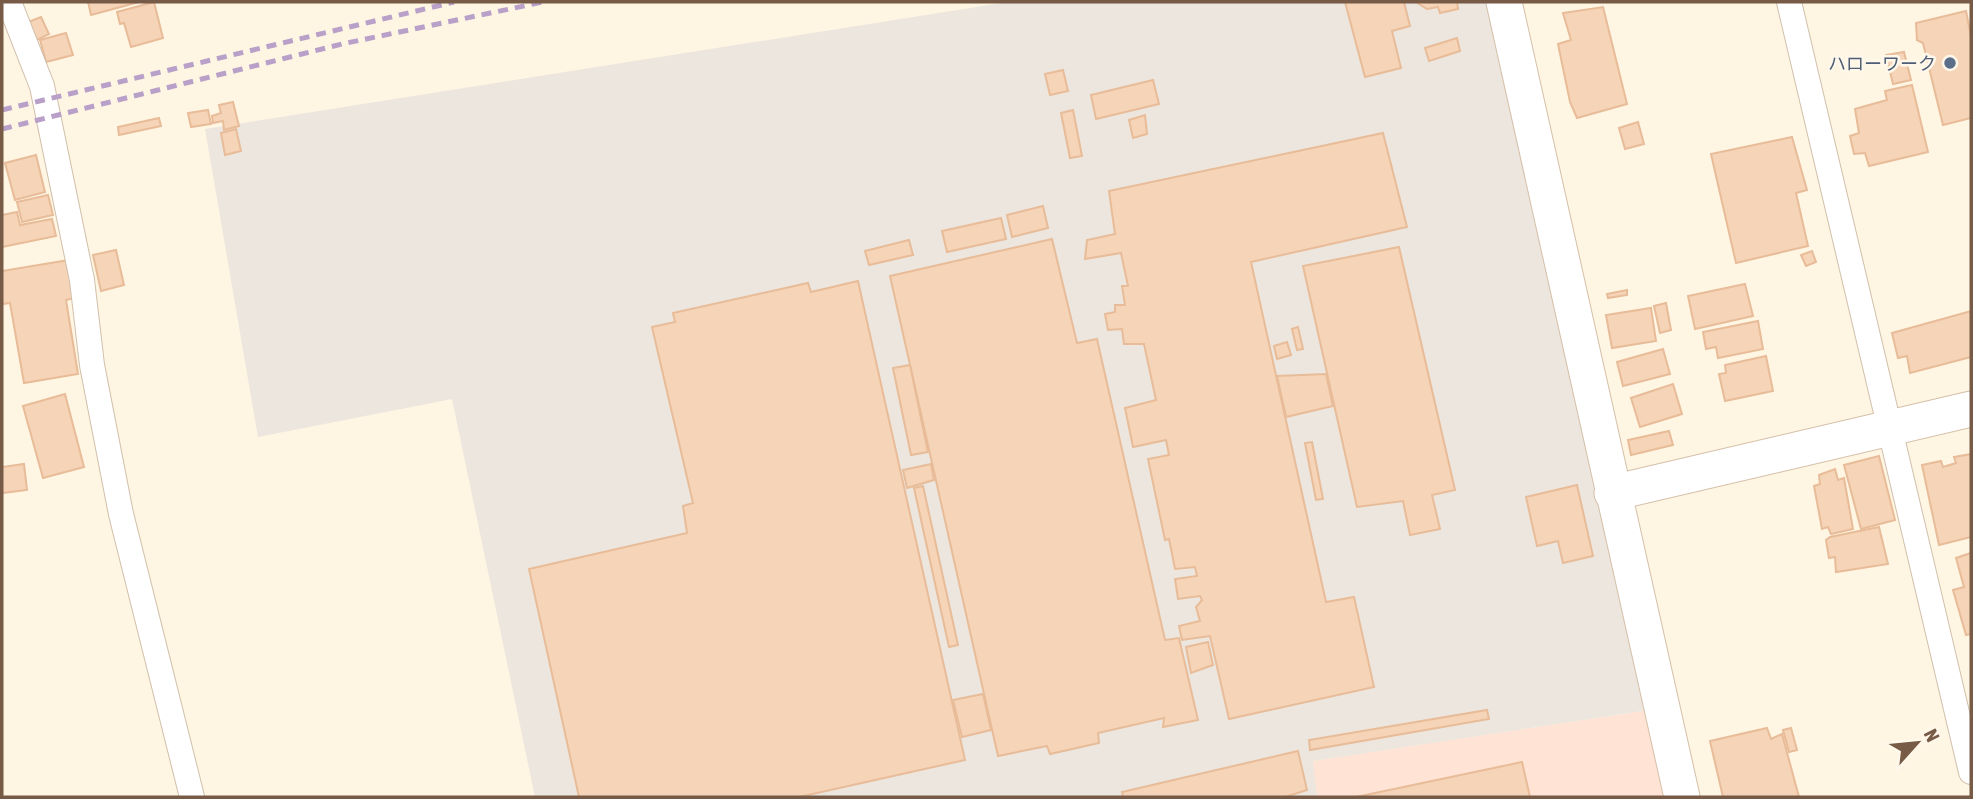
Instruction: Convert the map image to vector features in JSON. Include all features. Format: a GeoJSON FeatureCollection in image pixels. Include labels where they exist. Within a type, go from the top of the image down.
{"type":"FeatureCollection","features":[{"type":"Feature","properties":{"kind":"street"},"geometry":{"type":"LineString","coordinates":[[9,2],[42,86],[82,280],[92,365],[121,514],[192,797]]}},
{"type":"Feature","properties":{"kind":"street"},"geometry":{"type":"LineString","coordinates":[[1504,2],[1682,797]]}},
{"type":"Feature","properties":{"kind":"street"},"geometry":{"type":"LineString","coordinates":[[1789,2],[1892,428],[1971,772]]}},
{"type":"Feature","properties":{"kind":"street"},"geometry":{"type":"LineString","coordinates":[[1612,493],[1971,409]]}},
{"type":"Feature","properties":{"kind":"shaded area"},"geometry":{"type":"Polygon","coordinates":[[[1008,2],[1488,2],[1649,710],[1313,761],[1317,797],[535,797],[452,399],[258,437],[205,129],[1008,2]]]}},
{"type":"Feature","properties":{"kind":"shaded area"},"geometry":{"type":"Polygon","coordinates":[[[1649,710],[1667,797],[1317,797],[1312,761],[1649,710]]]}},
{"type":"Feature","properties":{"kind":"building"},"geometry":{"type":"Polygon","coordinates":[[[88,2],[139,2],[91,15],[88,2]]]}},
{"type":"Feature","properties":{"kind":"building"},"geometry":{"type":"Polygon","coordinates":[[[154,2],[163,38],[131,47],[124,23],[120,24],[117,12],[154,2]]]}},
{"type":"Feature","properties":{"kind":"building"},"geometry":{"type":"Polygon","coordinates":[[[1345,2],[1404,2],[1410,26],[1392,31],[1401,68],[1365,77],[1345,2]]]}},
{"type":"Feature","properties":{"kind":"building"},"geometry":{"type":"Polygon","coordinates":[[[1416,2],[1457,2],[1458,9],[1440,13],[1438,7],[1427,9],[1416,2]]]}},
{"type":"Feature","properties":{"kind":"building"},"geometry":{"type":"Polygon","coordinates":[[[1603,7],[1627,104],[1577,118],[1570,102],[1558,44],[1571,40],[1563,13],[1603,7]]]}},
{"type":"Feature","properties":{"kind":"building"},"geometry":{"type":"Polygon","coordinates":[[[1966,11],[1971,36],[1971,118],[1943,125],[1923,43],[1917,40],[1916,23],[1966,11]]]}},
{"type":"Feature","properties":{"kind":"building"},"geometry":{"type":"Polygon","coordinates":[[[41,17],[49,34],[37,40],[28,22],[41,17]]]}},
{"type":"Feature","properties":{"kind":"building"},"geometry":{"type":"Polygon","coordinates":[[[66,33],[73,55],[46,62],[40,40],[66,33]]]}},
{"type":"Feature","properties":{"kind":"building"},"geometry":{"type":"Polygon","coordinates":[[[1457,38],[1460,51],[1429,61],[1425,48],[1457,38]]]}},
{"type":"Feature","properties":{"kind":"building"},"geometry":{"type":"Polygon","coordinates":[[[1904,52],[1911,80],[1893,84],[1886,55],[1904,52]]]}},
{"type":"Feature","properties":{"kind":"building"},"geometry":{"type":"Polygon","coordinates":[[[1063,70],[1068,91],[1050,95],[1045,74],[1063,70]]]}},
{"type":"Feature","properties":{"kind":"building"},"geometry":{"type":"Polygon","coordinates":[[[1153,80],[1159,104],[1096,119],[1091,95],[1153,80]]]}},
{"type":"Feature","properties":{"kind":"building"},"geometry":{"type":"Polygon","coordinates":[[[1912,85],[1928,152],[1869,166],[1865,153],[1854,154],[1850,136],[1859,133],[1855,109],[1887,100],[1885,91],[1912,85]]]}},
{"type":"Feature","properties":{"kind":"building"},"geometry":{"type":"Polygon","coordinates":[[[233,102],[239,126],[224,130],[223,121],[213,123],[212,116],[221,113],[219,105],[233,102]]]}},
{"type":"Feature","properties":{"kind":"building"},"geometry":{"type":"Polygon","coordinates":[[[208,110],[211,124],[191,127],[188,113],[208,110]]]}},
{"type":"Feature","properties":{"kind":"building"},"geometry":{"type":"Polygon","coordinates":[[[1073,110],[1082,156],[1070,158],[1061,113],[1073,110]]]}},
{"type":"Feature","properties":{"kind":"building"},"geometry":{"type":"Polygon","coordinates":[[[1145,115],[1147,134],[1133,138],[1129,120],[1145,115]]]}},
{"type":"Feature","properties":{"kind":"building"},"geometry":{"type":"Polygon","coordinates":[[[159,118],[161,126],[119,135],[118,127],[159,118]]]}},
{"type":"Feature","properties":{"kind":"building"},"geometry":{"type":"Polygon","coordinates":[[[1638,122],[1644,144],[1625,149],[1619,128],[1638,122]]]}},
{"type":"Feature","properties":{"kind":"building"},"geometry":{"type":"Polygon","coordinates":[[[236,129],[241,151],[225,155],[221,133],[236,129]]]}},
{"type":"Feature","properties":{"kind":"building"},"geometry":{"type":"Polygon","coordinates":[[[1383,133],[1407,227],[1251,262],[1326,602],[1354,597],[1374,687],[1229,719],[1210,636],[1182,640],[1179,626],[1200,621],[1196,607],[1202,600],[1200,596],[1178,599],[1175,579],[1197,576],[1195,567],[1175,569],[1169,539],[1165,540],[1148,459],[1169,455],[1166,440],[1133,447],[1125,408],[1156,400],[1144,344],[1124,344],[1122,329],[1108,330],[1105,314],[1115,312],[1115,305],[1125,305],[1122,286],[1128,286],[1121,253],[1085,259],[1087,240],[1115,234],[1109,191],[1383,133]]]}},
{"type":"Feature","properties":{"kind":"building"},"geometry":{"type":"Polygon","coordinates":[[[1792,137],[1807,190],[1796,193],[1808,246],[1736,263],[1711,154],[1792,137]]]}},
{"type":"Feature","properties":{"kind":"building"},"geometry":{"type":"Polygon","coordinates":[[[36,155],[45,192],[15,200],[5,163],[36,155]]]}},
{"type":"Feature","properties":{"kind":"building"},"geometry":{"type":"Polygon","coordinates":[[[48,195],[53,215],[22,222],[17,202],[48,195]]]}},
{"type":"Feature","properties":{"kind":"building"},"geometry":{"type":"Polygon","coordinates":[[[1043,206],[1048,228],[1012,237],[1007,215],[1043,206]]]}},
{"type":"Feature","properties":{"kind":"building"},"geometry":{"type":"Polygon","coordinates":[[[17,212],[20,225],[52,219],[56,236],[2,247],[2,215],[17,212]]]}},
{"type":"Feature","properties":{"kind":"building"},"geometry":{"type":"Polygon","coordinates":[[[1001,218],[1006,239],[947,252],[942,231],[1001,218]]]}},
{"type":"Feature","properties":{"kind":"building"},"geometry":{"type":"Polygon","coordinates":[[[1052,239],[1077,343],[1097,339],[1165,640],[1179,638],[1198,720],[1163,727],[1164,718],[1098,733],[1099,743],[1050,754],[1047,746],[998,756],[890,276],[1052,239]]]}},
{"type":"Feature","properties":{"kind":"building"},"geometry":{"type":"Polygon","coordinates":[[[909,240],[913,255],[869,265],[865,251],[909,240]]]}},
{"type":"Feature","properties":{"kind":"building"},"geometry":{"type":"Polygon","coordinates":[[[1399,247],[1455,490],[1432,495],[1440,529],[1410,535],[1403,501],[1357,507],[1303,266],[1399,247]]]}},
{"type":"Feature","properties":{"kind":"building"},"geometry":{"type":"Polygon","coordinates":[[[116,250],[124,285],[101,291],[93,255],[116,250]]]}},
{"type":"Feature","properties":{"kind":"building"},"geometry":{"type":"Polygon","coordinates":[[[1812,251],[1816,262],[1806,266],[1801,255],[1812,251]]]}},
{"type":"Feature","properties":{"kind":"building"},"geometry":{"type":"Polygon","coordinates":[[[69,260],[75,298],[66,300],[78,374],[24,383],[10,303],[2,304],[2,271],[69,260]]]}},
{"type":"Feature","properties":{"kind":"building"},"geometry":{"type":"Polygon","coordinates":[[[858,281],[965,760],[799,797],[579,797],[529,569],[687,533],[683,506],[693,503],[652,327],[675,322],[673,313],[808,283],[811,292],[858,281]]]}},
{"type":"Feature","properties":{"kind":"building"},"geometry":{"type":"Polygon","coordinates":[[[1745,284],[1753,316],[1695,329],[1688,296],[1745,284]]]}},
{"type":"Feature","properties":{"kind":"building"},"geometry":{"type":"Polygon","coordinates":[[[1627,290],[1627,295],[1608,298],[1607,294],[1627,290]]]}},
{"type":"Feature","properties":{"kind":"building"},"geometry":{"type":"Polygon","coordinates":[[[1666,303],[1671,330],[1660,333],[1654,306],[1666,303]]]}},
{"type":"Feature","properties":{"kind":"building"},"geometry":{"type":"Polygon","coordinates":[[[1651,308],[1656,341],[1612,348],[1606,315],[1651,308]]]}},
{"type":"Feature","properties":{"kind":"building"},"geometry":{"type":"Polygon","coordinates":[[[1971,311],[1971,357],[1910,373],[1907,356],[1898,358],[1892,333],[1971,311]]]}},
{"type":"Feature","properties":{"kind":"building"},"geometry":{"type":"Polygon","coordinates":[[[1758,321],[1763,349],[1718,358],[1716,347],[1706,349],[1703,332],[1758,321]]]}},
{"type":"Feature","properties":{"kind":"building"},"geometry":{"type":"Polygon","coordinates":[[[1298,327],[1303,349],[1297,350],[1292,329],[1298,327]]]}},
{"type":"Feature","properties":{"kind":"building"},"geometry":{"type":"Polygon","coordinates":[[[1287,342],[1291,355],[1277,359],[1274,346],[1287,342]]]}},
{"type":"Feature","properties":{"kind":"building"},"geometry":{"type":"Polygon","coordinates":[[[1663,349],[1670,374],[1623,386],[1617,362],[1663,349]]]}},
{"type":"Feature","properties":{"kind":"building"},"geometry":{"type":"Polygon","coordinates":[[[1766,356],[1773,391],[1725,401],[1719,374],[1726,373],[1725,365],[1766,356]]]}},
{"type":"Feature","properties":{"kind":"building"},"geometry":{"type":"Polygon","coordinates":[[[910,365],[928,452],[911,455],[893,368],[910,365]]]}},
{"type":"Feature","properties":{"kind":"building"},"geometry":{"type":"Polygon","coordinates":[[[1326,374],[1333,406],[1286,417],[1277,376],[1326,374]]]}},
{"type":"Feature","properties":{"kind":"building"},"geometry":{"type":"Polygon","coordinates":[[[1673,384],[1682,414],[1640,427],[1631,398],[1673,384]]]}},
{"type":"Feature","properties":{"kind":"building"},"geometry":{"type":"Polygon","coordinates":[[[65,394],[84,467],[43,478],[23,406],[65,394]]]}},
{"type":"Feature","properties":{"kind":"building"},"geometry":{"type":"Polygon","coordinates":[[[1669,431],[1673,445],[1631,455],[1628,440],[1669,431]]]}},
{"type":"Feature","properties":{"kind":"building"},"geometry":{"type":"Polygon","coordinates":[[[1312,442],[1323,499],[1316,500],[1305,443],[1312,442]]]}},
{"type":"Feature","properties":{"kind":"building"},"geometry":{"type":"Polygon","coordinates":[[[1971,454],[1971,537],[1939,545],[1922,465],[1941,461],[1943,467],[1956,463],[1954,457],[1971,454]]]}},
{"type":"Feature","properties":{"kind":"building"},"geometry":{"type":"Polygon","coordinates":[[[1879,456],[1895,520],[1861,529],[1844,465],[1879,456]]]}},
{"type":"Feature","properties":{"kind":"building"},"geometry":{"type":"Polygon","coordinates":[[[24,464],[27,490],[2,493],[2,467],[24,464]]]}},
{"type":"Feature","properties":{"kind":"building"},"geometry":{"type":"Polygon","coordinates":[[[931,464],[934,480],[907,488],[903,470],[931,464]]]}},
{"type":"Feature","properties":{"kind":"building"},"geometry":{"type":"Polygon","coordinates":[[[1835,469],[1838,480],[1844,478],[1853,529],[1831,534],[1828,527],[1822,529],[1814,486],[1820,484],[1819,475],[1835,469]]]}},
{"type":"Feature","properties":{"kind":"building"},"geometry":{"type":"Polygon","coordinates":[[[1577,485],[1593,556],[1563,563],[1558,541],[1537,546],[1526,497],[1577,485]]]}},
{"type":"Feature","properties":{"kind":"building"},"geometry":{"type":"Polygon","coordinates":[[[923,486],[958,645],[949,647],[914,488],[923,486]]]}},
{"type":"Feature","properties":{"kind":"building"},"geometry":{"type":"Polygon","coordinates":[[[1879,527],[1888,564],[1836,572],[1835,557],[1829,558],[1826,540],[1879,527]]]}},
{"type":"Feature","properties":{"kind":"building"},"geometry":{"type":"Polygon","coordinates":[[[1971,553],[1971,634],[1966,635],[1953,590],[1964,587],[1956,558],[1971,553]]]}},
{"type":"Feature","properties":{"kind":"building"},"geometry":{"type":"Polygon","coordinates":[[[1208,642],[1213,665],[1191,673],[1186,647],[1208,642]]]}},
{"type":"Feature","properties":{"kind":"building"},"geometry":{"type":"Polygon","coordinates":[[[983,694],[991,730],[962,737],[953,700],[983,694]]]}},
{"type":"Feature","properties":{"kind":"building"},"geometry":{"type":"Polygon","coordinates":[[[1487,710],[1489,719],[1310,750],[1309,740],[1487,710]]]}},
{"type":"Feature","properties":{"kind":"building"},"geometry":{"type":"Polygon","coordinates":[[[1767,728],[1771,739],[1782,734],[1799,797],[1723,797],[1710,741],[1767,728]]]}},
{"type":"Feature","properties":{"kind":"building"},"geometry":{"type":"Polygon","coordinates":[[[1791,728],[1797,750],[1789,752],[1783,730],[1791,728]]]}},
{"type":"Feature","properties":{"kind":"building"},"geometry":{"type":"Polygon","coordinates":[[[1298,751],[1307,790],[1285,797],[1123,797],[1122,792],[1298,751]]]}},
{"type":"Feature","properties":{"kind":"building"},"geometry":{"type":"Polygon","coordinates":[[[1522,762],[1530,797],[1356,797],[1522,762]]]}},
{"type":"Feature","properties":{"kind":"railway"},"geometry":{"type":"LineString","coordinates":[[2,110],[454,2]]}},
{"type":"Feature","properties":{"kind":"railway"},"geometry":{"type":"LineString","coordinates":[[2,129],[342,44],[543,2]]}},
{"type":"Feature","properties":{"kind":"place","name":"ハローワーク"},"geometry":{"type":"Point","coordinates":[1950,63]}}]}
